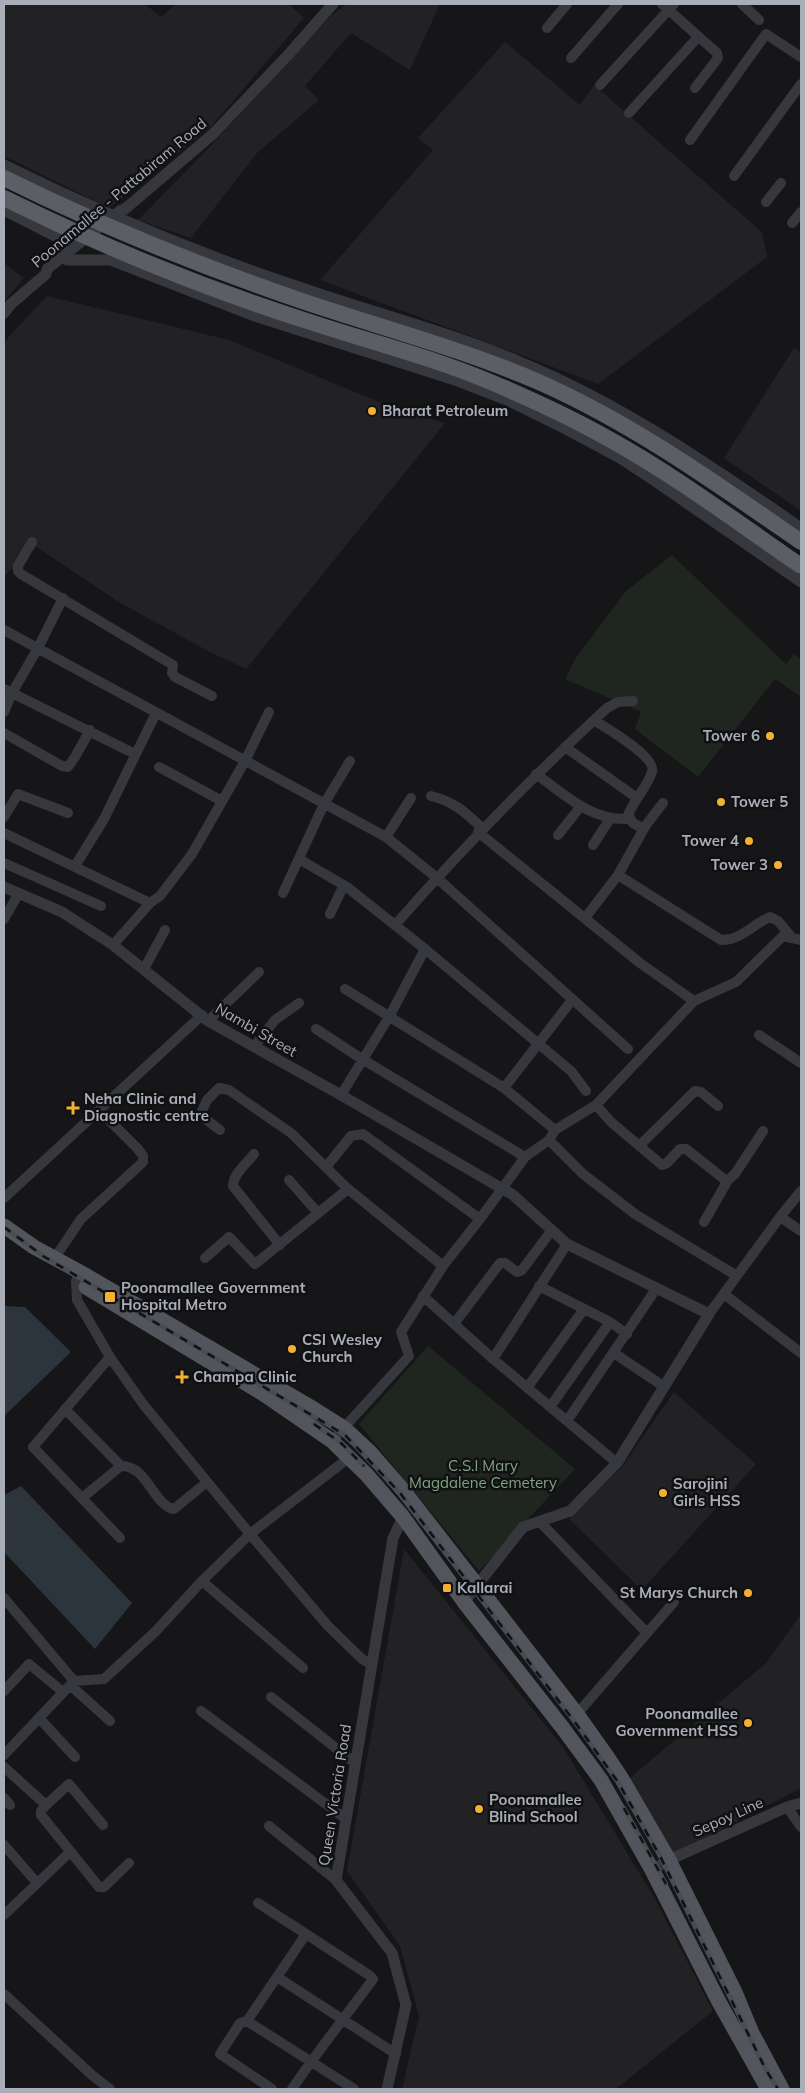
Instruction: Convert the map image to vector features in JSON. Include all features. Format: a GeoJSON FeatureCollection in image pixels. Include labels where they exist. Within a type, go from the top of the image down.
{"type":"FeatureCollection","features":[{"type":"Feature","properties":{"kind":"highway"},"geometry":{"type":"LineString","coordinates":[[4,178],[111,222],[228,275],[460,351],[542,384],[601,412],[660,446],[801,542]]}},
{"type":"Feature","properties":{"kind":"highway"},"geometry":{"type":"LineString","coordinates":[[4,198],[60,232],[90,238],[224,292],[302,320],[470,374],[529,398],[571,418],[647,462],[801,566]]}},
{"type":"Feature","properties":{"kind":"main road"},"geometry":{"type":"LineString","coordinates":[[4,1226],[78,1277],[265,1395],[332,1441],[350,1457],[403,1517],[464,1602],[601,1780],[652,1870],[719,2002],[768,2089]]}},
{"type":"Feature","properties":{"kind":"main road"},"geometry":{"type":"LineString","coordinates":[[4,1237],[24,1251],[78,1277],[314,1409],[344,1428],[369,1450],[403,1490],[577,1714],[622,1779],[668,1860],[735,1992],[752,2033],[782,2089]]}},
{"type":"Feature","properties":{"kind":"street","name":"Poonamallee - Pattabiram Road"},"geometry":{"type":"LineString","coordinates":[[4,313],[11,304],[46,274],[51,273],[90,238],[124,213],[125,209],[213,134],[288,55],[333,4]]}},
{"type":"Feature","properties":{"kind":"street"},"geometry":{"type":"LineString","coordinates":[[546,28],[567,4]]}},
{"type":"Feature","properties":{"kind":"street"},"geometry":{"type":"LineString","coordinates":[[571,58],[618,4]]}},
{"type":"Feature","properties":{"kind":"street"},"geometry":{"type":"LineString","coordinates":[[742,4],[759,20]]}},
{"type":"Feature","properties":{"kind":"street"},"geometry":{"type":"LineString","coordinates":[[600,85],[668,6],[698,37],[717,53],[718,58],[695,88]]}},
{"type":"Feature","properties":{"kind":"street"},"geometry":{"type":"LineString","coordinates":[[690,140],[766,34],[801,57]]}},
{"type":"Feature","properties":{"kind":"street"},"geometry":{"type":"LineString","coordinates":[[630,113],[698,37]]}},
{"type":"Feature","properties":{"kind":"street"},"geometry":{"type":"LineString","coordinates":[[734,176],[801,84]]}},
{"type":"Feature","properties":{"kind":"street"},"geometry":{"type":"LineString","coordinates":[[4,165],[111,222],[313,292],[476,344],[545,373],[608,403],[652,428],[801,528]]}},
{"type":"Feature","properties":{"kind":"street"},"geometry":{"type":"LineString","coordinates":[[766,202],[781,183]]}},
{"type":"Feature","properties":{"kind":"street"},"geometry":{"type":"LineString","coordinates":[[4,210],[60,232],[67,257],[112,260],[255,316],[458,382],[507,400],[575,434],[627,463],[801,582]]}},
{"type":"Feature","properties":{"kind":"street"},"geometry":{"type":"LineString","coordinates":[[792,223],[801,212]]}},
{"type":"Feature","properties":{"kind":"street"},"geometry":{"type":"LineString","coordinates":[[32,542],[18,566],[18,571],[173,664],[172,673],[175,678],[212,696]]}},
{"type":"Feature","properties":{"kind":"street"},"geometry":{"type":"LineString","coordinates":[[4,712],[8,691],[38,648],[63,598]]}},
{"type":"Feature","properties":{"kind":"street"},"geometry":{"type":"LineString","coordinates":[[4,630],[386,837],[436,878],[628,1049]]}},
{"type":"Feature","properties":{"kind":"street"},"geometry":{"type":"LineString","coordinates":[[8,691],[90,730],[135,754]]}},
{"type":"Feature","properties":{"kind":"street"},"geometry":{"type":"LineString","coordinates":[[395,925],[480,830],[536,774],[607,708],[618,702],[633,701]]}},
{"type":"Feature","properties":{"kind":"street"},"geometry":{"type":"LineString","coordinates":[[113,945],[150,903],[160,896],[192,854],[245,761],[269,712]]}},
{"type":"Feature","properties":{"kind":"street"},"geometry":{"type":"LineString","coordinates":[[75,866],[104,819],[156,713]]}},
{"type":"Feature","properties":{"kind":"street"},"geometry":{"type":"LineString","coordinates":[[594,720],[643,754],[652,763],[653,767],[650,776],[628,815],[629,819]]}},
{"type":"Feature","properties":{"kind":"street"},"geometry":{"type":"LineString","coordinates":[[4,733],[62,766],[68,767],[90,730]]}},
{"type":"Feature","properties":{"kind":"street"},"geometry":{"type":"LineString","coordinates":[[566,747],[637,798]]}},
{"type":"Feature","properties":{"kind":"street"},"geometry":{"type":"LineString","coordinates":[[283,893],[324,804],[350,760]]}},
{"type":"Feature","properties":{"kind":"street"},"geometry":{"type":"LineString","coordinates":[[159,767],[222,801]]}},
{"type":"Feature","properties":{"kind":"street"},"geometry":{"type":"LineString","coordinates":[[536,774],[596,815],[610,819],[629,819],[644,829]]}},
{"type":"Feature","properties":{"kind":"street"},"geometry":{"type":"LineString","coordinates":[[4,816],[18,794],[68,813]]}},
{"type":"Feature","properties":{"kind":"street"},"geometry":{"type":"LineString","coordinates":[[431,796],[445,799],[457,805],[480,830],[584,918],[640,963],[694,1001]]}},
{"type":"Feature","properties":{"kind":"street"},"geometry":{"type":"LineString","coordinates":[[386,837],[411,798]]}},
{"type":"Feature","properties":{"kind":"street"},"geometry":{"type":"LineString","coordinates":[[584,918],[618,874],[644,829],[663,803]]}},
{"type":"Feature","properties":{"kind":"street"},"geometry":{"type":"LineString","coordinates":[[558,835],[581,806]]}},
{"type":"Feature","properties":{"kind":"street"},"geometry":{"type":"LineString","coordinates":[[593,845],[610,819]]}},
{"type":"Feature","properties":{"kind":"street"},"geometry":{"type":"LineString","coordinates":[[4,833],[150,903]]}},
{"type":"Feature","properties":{"kind":"street"},"geometry":{"type":"LineString","coordinates":[[299,859],[344,885],[425,949],[571,1071],[586,1091]]}},
{"type":"Feature","properties":{"kind":"street"},"geometry":{"type":"LineString","coordinates":[[4,863],[101,906]]}},
{"type":"Feature","properties":{"kind":"street"},"geometry":{"type":"LineString","coordinates":[[618,874],[721,940],[727,940],[748,931],[770,917],[778,921],[797,939]]}},
{"type":"Feature","properties":{"kind":"street"},"geometry":{"type":"LineString","coordinates":[[330,914],[344,885]]}},
{"type":"Feature","properties":{"kind":"street","name":"Nambi Street"},"geometry":{"type":"LineString","coordinates":[[4,887],[62,912],[113,945],[205,1018],[513,1195],[567,1244],[708,1314]]}},
{"type":"Feature","properties":{"kind":"street"},"geometry":{"type":"LineString","coordinates":[[4,919],[19,892]]}},
{"type":"Feature","properties":{"kind":"street"},"geometry":{"type":"LineString","coordinates":[[144,970],[165,930]]}},
{"type":"Feature","properties":{"kind":"street"},"geometry":{"type":"LineString","coordinates":[[332,1441],[409,1356],[401,1332],[444,1266],[525,1157],[549,1140],[555,1130],[596,1105],[694,1001],[736,982],[783,936],[797,939]]}},
{"type":"Feature","properties":{"kind":"street"},"geometry":{"type":"LineString","coordinates":[[341,1095],[389,1017],[425,949]]}},
{"type":"Feature","properties":{"kind":"street"},"geometry":{"type":"LineString","coordinates":[[4,1198],[99,1110],[259,972]]}},
{"type":"Feature","properties":{"kind":"street"},"geometry":{"type":"LineString","coordinates":[[345,990],[504,1088],[555,1130]]}},
{"type":"Feature","properties":{"kind":"street"},"geometry":{"type":"LineString","coordinates":[[504,1088],[572,1000]]}},
{"type":"Feature","properties":{"kind":"street"},"geometry":{"type":"LineString","coordinates":[[254,1047],[275,1020],[299,1003]]}},
{"type":"Feature","properties":{"kind":"street"},"geometry":{"type":"LineString","coordinates":[[316,1029],[362,1059],[525,1157]]}},
{"type":"Feature","properties":{"kind":"street"},"geometry":{"type":"LineString","coordinates":[[759,1036],[801,1063]]}},
{"type":"Feature","properties":{"kind":"street"},"geometry":{"type":"LineString","coordinates":[[220,1130],[204,1118],[202,1111],[207,1100],[220,1088],[230,1090],[291,1133],[348,1189],[444,1266]]}},
{"type":"Feature","properties":{"kind":"street"},"geometry":{"type":"LineString","coordinates":[[639,1146],[695,1091],[701,1092],[718,1106]]}},
{"type":"Feature","properties":{"kind":"street"},"geometry":{"type":"LineString","coordinates":[[596,1105],[639,1146],[664,1165],[680,1149],[686,1148],[724,1179],[728,1180]]}},
{"type":"Feature","properties":{"kind":"street"},"geometry":{"type":"LineString","coordinates":[[54,1259],[81,1219],[143,1162],[138,1149],[99,1110]]}},
{"type":"Feature","properties":{"kind":"street"},"geometry":{"type":"LineString","coordinates":[[704,1222],[728,1180],[735,1174],[763,1131]]}},
{"type":"Feature","properties":{"kind":"street"},"geometry":{"type":"LineString","coordinates":[[326,1167],[351,1136],[363,1134],[480,1219]]}},
{"type":"Feature","properties":{"kind":"street"},"geometry":{"type":"LineString","coordinates":[[549,1140],[583,1174],[635,1214],[737,1276]]}},
{"type":"Feature","properties":{"kind":"street"},"geometry":{"type":"LineString","coordinates":[[254,1154],[233,1181],[233,1186],[280,1245]]}},
{"type":"Feature","properties":{"kind":"street"},"geometry":{"type":"LineString","coordinates":[[289,1180],[318,1213]]}},
{"type":"Feature","properties":{"kind":"street"},"geometry":{"type":"LineString","coordinates":[[205,1258],[229,1237],[255,1264],[348,1189]]}},
{"type":"Feature","properties":{"kind":"street"},"geometry":{"type":"LineString","coordinates":[[464,1602],[523,1527],[570,1511],[617,1463],[708,1314],[801,1191]]}},
{"type":"Feature","properties":{"kind":"street"},"geometry":{"type":"LineString","coordinates":[[780,1217],[801,1231]]}},
{"type":"Feature","properties":{"kind":"street"},"geometry":{"type":"LineString","coordinates":[[454,1324],[498,1264],[505,1263],[517,1272],[522,1270],[552,1230]]}},
{"type":"Feature","properties":{"kind":"street"},"geometry":{"type":"LineString","coordinates":[[493,1359],[567,1244]]}},
{"type":"Feature","properties":{"kind":"street"},"geometry":{"type":"LineString","coordinates":[[78,1277],[77,1300],[110,1357],[144,1404],[328,1626],[362,1659],[372,1665]]}},
{"type":"Feature","properties":{"kind":"street"},"geometry":{"type":"LineString","coordinates":[[539,1286],[610,1322],[627,1334]]}},
{"type":"Feature","properties":{"kind":"street"},"geometry":{"type":"LineString","coordinates":[[567,1421],[656,1288]]}},
{"type":"Feature","properties":{"kind":"street"},"geometry":{"type":"LineString","coordinates":[[724,1294],[801,1352]]}},
{"type":"Feature","properties":{"kind":"street"},"geometry":{"type":"LineString","coordinates":[[423,1296],[493,1359],[617,1463]]}},
{"type":"Feature","properties":{"kind":"street"},"geometry":{"type":"LineString","coordinates":[[528,1388],[584,1309]]}},
{"type":"Feature","properties":{"kind":"street"},"geometry":{"type":"LineString","coordinates":[[550,1407],[610,1322]]}},
{"type":"Feature","properties":{"kind":"street"},"geometry":{"type":"LineString","coordinates":[[614,1352],[663,1386]]}},
{"type":"Feature","properties":{"kind":"street"},"geometry":{"type":"LineString","coordinates":[[110,1357],[33,1447],[120,1538]]}},
{"type":"Feature","properties":{"kind":"street"},"geometry":{"type":"LineString","coordinates":[[66,1409],[121,1466]]}},
{"type":"Feature","properties":{"kind":"street"},"geometry":{"type":"LineString","coordinates":[[4,1755],[40,1719],[69,1686],[104,1678],[156,1631],[202,1581],[250,1534],[350,1457]]}},
{"type":"Feature","properties":{"kind":"street"},"geometry":{"type":"LineString","coordinates":[[82,1498],[121,1466],[127,1466],[140,1474],[165,1504],[174,1509],[207,1482]]}},
{"type":"Feature","properties":{"kind":"street","name":"Queen Victoria Road"},"geometry":{"type":"LineString","coordinates":[[387,2089],[406,2005],[392,1953],[336,1880],[393,1538],[403,1517]]}},
{"type":"Feature","properties":{"kind":"street"},"geometry":{"type":"LineString","coordinates":[[540,1522],[647,1633]]}},
{"type":"Feature","properties":{"kind":"street"},"geometry":{"type":"LineString","coordinates":[[202,1581],[303,1668]]}},
{"type":"Feature","properties":{"kind":"street"},"geometry":{"type":"LineString","coordinates":[[4,1598],[69,1686]]}},
{"type":"Feature","properties":{"kind":"street"},"geometry":{"type":"LineString","coordinates":[[577,1714],[674,1602]]}},
{"type":"Feature","properties":{"kind":"street"},"geometry":{"type":"LineString","coordinates":[[4,1690],[29,1664],[69,1686],[110,1721]]}},
{"type":"Feature","properties":{"kind":"street"},"geometry":{"type":"LineString","coordinates":[[270,1697],[355,1763]]}},
{"type":"Feature","properties":{"kind":"street"},"geometry":{"type":"LineString","coordinates":[[201,1711],[346,1819]]}},
{"type":"Feature","properties":{"kind":"street"},"geometry":{"type":"LineString","coordinates":[[40,1719],[75,1757]]}},
{"type":"Feature","properties":{"kind":"street"},"geometry":{"type":"LineString","coordinates":[[4,1767],[46,1806]]}},
{"type":"Feature","properties":{"kind":"street"},"geometry":{"type":"LineString","coordinates":[[103,1825],[69,1784],[41,1811],[41,1815],[98,1887],[101,1888],[129,1863]]}},
{"type":"Feature","properties":{"kind":"street","name":"Sepoy Line"},"geometry":{"type":"LineString","coordinates":[[652,1870],[668,1860],[787,1807],[801,1803]]}},
{"type":"Feature","properties":{"kind":"street"},"geometry":{"type":"LineString","coordinates":[[787,1807],[801,1827]]}},
{"type":"Feature","properties":{"kind":"street"},"geometry":{"type":"LineString","coordinates":[[269,1826],[336,1880]]}},
{"type":"Feature","properties":{"kind":"street"},"geometry":{"type":"LineString","coordinates":[[4,1845],[37,1883]]}},
{"type":"Feature","properties":{"kind":"street"},"geometry":{"type":"LineString","coordinates":[[4,1915],[70,1852]]}},
{"type":"Feature","properties":{"kind":"street"},"geometry":{"type":"LineString","coordinates":[[258,1903],[373,1979],[292,2089]]}},
{"type":"Feature","properties":{"kind":"street"},"geometry":{"type":"LineString","coordinates":[[272,2089],[220,2054],[240,2023],[247,2021],[306,1934]]}},
{"type":"Feature","properties":{"kind":"street"},"geometry":{"type":"LineString","coordinates":[[277,1977],[396,2054]]}},
{"type":"Feature","properties":{"kind":"street"},"geometry":{"type":"LineString","coordinates":[[4,1994],[93,2076],[110,2089]]}},
{"type":"Feature","properties":{"kind":"street"},"geometry":{"type":"LineString","coordinates":[[247,2021],[354,2089]]}},
{"type":"Feature","properties":{"kind":"shaded area"},"geometry":{"type":"Polygon","coordinates":[[[4,4],[145,4],[161,17],[176,4],[289,4],[304,18],[211,127],[109,208],[4,156],[4,4]]]}},
{"type":"Feature","properties":{"kind":"shaded area"},"geometry":{"type":"Polygon","coordinates":[[[346,4],[437,4],[439,6],[410,70],[351,33],[305,86],[319,100],[257,153],[191,238],[138,220],[201,156],[331,16],[346,4]]]}},
{"type":"Feature","properties":{"kind":"shaded area"},"geometry":{"type":"Polygon","coordinates":[[[505,42],[580,105],[594,85],[762,232],[767,257],[598,384],[320,280],[433,150],[418,138],[505,42]]]}},
{"type":"Feature","properties":{"kind":"shaded area"},"geometry":{"type":"Polygon","coordinates":[[[4,263],[24,278],[4,302],[4,263]]]}},
{"type":"Feature","properties":{"kind":"shaded area"},"geometry":{"type":"Polygon","coordinates":[[[47,296],[229,340],[401,411],[445,423],[246,669],[208,651],[117,601],[37,547],[4,576],[4,342],[47,296]]]}},
{"type":"Feature","properties":{"kind":"shaded area"},"geometry":{"type":"Polygon","coordinates":[[[794,348],[801,353],[801,511],[724,458],[794,348]]]}},
{"type":"Feature","properties":{"kind":"shaded area"},"geometry":{"type":"Polygon","coordinates":[[[4,1306],[25,1307],[71,1352],[4,1416],[4,1306]]]}},
{"type":"Feature","properties":{"kind":"shaded area","name":"Sarojini Girls HSS"},"geometry":{"type":"Polygon","coordinates":[[[674,1392],[756,1464],[642,1590],[569,1519],[622,1467],[674,1392]]]}},
{"type":"Feature","properties":{"kind":"shaded area"},"geometry":{"type":"Polygon","coordinates":[[[21,1486],[132,1603],[95,1649],[4,1552],[4,1495],[21,1486]]]}},
{"type":"Feature","properties":{"kind":"shaded area","name":"Poonamallee Blind School"},"geometry":{"type":"Polygon","coordinates":[[[404,1549],[563,1747],[654,1897],[713,2011],[616,2089],[402,2089],[419,2016],[400,1946],[347,1871],[404,1549]]]}},
{"type":"Feature","properties":{"kind":"shaded area","name":"Poonamallee Government HSS"},"geometry":{"type":"Polygon","coordinates":[[[801,1614],[801,1788],[668,1857],[624,1783],[766,1663],[801,1614]]]}},
{"type":"Feature","properties":{"kind":"green space"},"geometry":{"type":"Polygon","coordinates":[[[672,555],[786,664],[794,654],[801,660],[801,697],[775,679],[698,777],[635,729],[641,712],[565,679],[575,659],[626,591],[672,555]]]}},
{"type":"Feature","properties":{"kind":"green space","name":"C.S.I Mary Magdalene Cemetery"},"geometry":{"type":"Polygon","coordinates":[[[428,1346],[575,1469],[479,1571],[359,1424],[428,1346]]]}},
{"type":"Feature","properties":{"kind":"railway"},"geometry":{"type":"LineString","coordinates":[[4,1227],[43,1256],[345,1435],[400,1493],[577,1725],[618,1782],[661,1858],[766,2070],[778,2089]]}},
{"type":"Feature","properties":{"kind":"railway"},"geometry":{"type":"LineString","coordinates":[[314,1424],[341,1443],[364,1466]]}},
{"type":"Feature","properties":{"kind":"railway"},"geometry":{"type":"LineString","coordinates":[[624,1808],[666,1884]]}},
{"type":"Feature","properties":{"kind":"place","name":"Bharat Petroleum"},"geometry":{"type":"Point","coordinates":[372,411]}},
{"type":"Feature","properties":{"kind":"place","name":"Tower 6"},"geometry":{"type":"Point","coordinates":[770,736]}},
{"type":"Feature","properties":{"kind":"place","name":"Tower 5"},"geometry":{"type":"Point","coordinates":[721,802]}},
{"type":"Feature","properties":{"kind":"place","name":"Tower 4"},"geometry":{"type":"Point","coordinates":[749,841]}},
{"type":"Feature","properties":{"kind":"place","name":"Tower 3"},"geometry":{"type":"Point","coordinates":[778,865]}},
{"type":"Feature","properties":{"kind":"place","name":"Neha Clinic and Diagnostic centre"},"geometry":{"type":"Point","coordinates":[73,1108]}},
{"type":"Feature","properties":{"kind":"place","name":"Poonamallee Government Hospital Metro"},"geometry":{"type":"Point","coordinates":[110,1297]}},
{"type":"Feature","properties":{"kind":"place","name":"CSI Wesley Church"},"geometry":{"type":"Point","coordinates":[292,1349]}},
{"type":"Feature","properties":{"kind":"place","name":"Champa Clinic"},"geometry":{"type":"Point","coordinates":[182,1377]}},
{"type":"Feature","properties":{"kind":"place","name":"Sarojini Girls HSS"},"geometry":{"type":"Point","coordinates":[663,1493]}},
{"type":"Feature","properties":{"kind":"place","name":"Kallarai"},"geometry":{"type":"Point","coordinates":[447,1588]}},
{"type":"Feature","properties":{"kind":"place","name":"St Marys Church"},"geometry":{"type":"Point","coordinates":[748,1593]}},
{"type":"Feature","properties":{"kind":"place","name":"Poonamallee Government HSS"},"geometry":{"type":"Point","coordinates":[748,1723]}},
{"type":"Feature","properties":{"kind":"place","name":"Poonamallee Blind School"},"geometry":{"type":"Point","coordinates":[479,1809]}}]}
